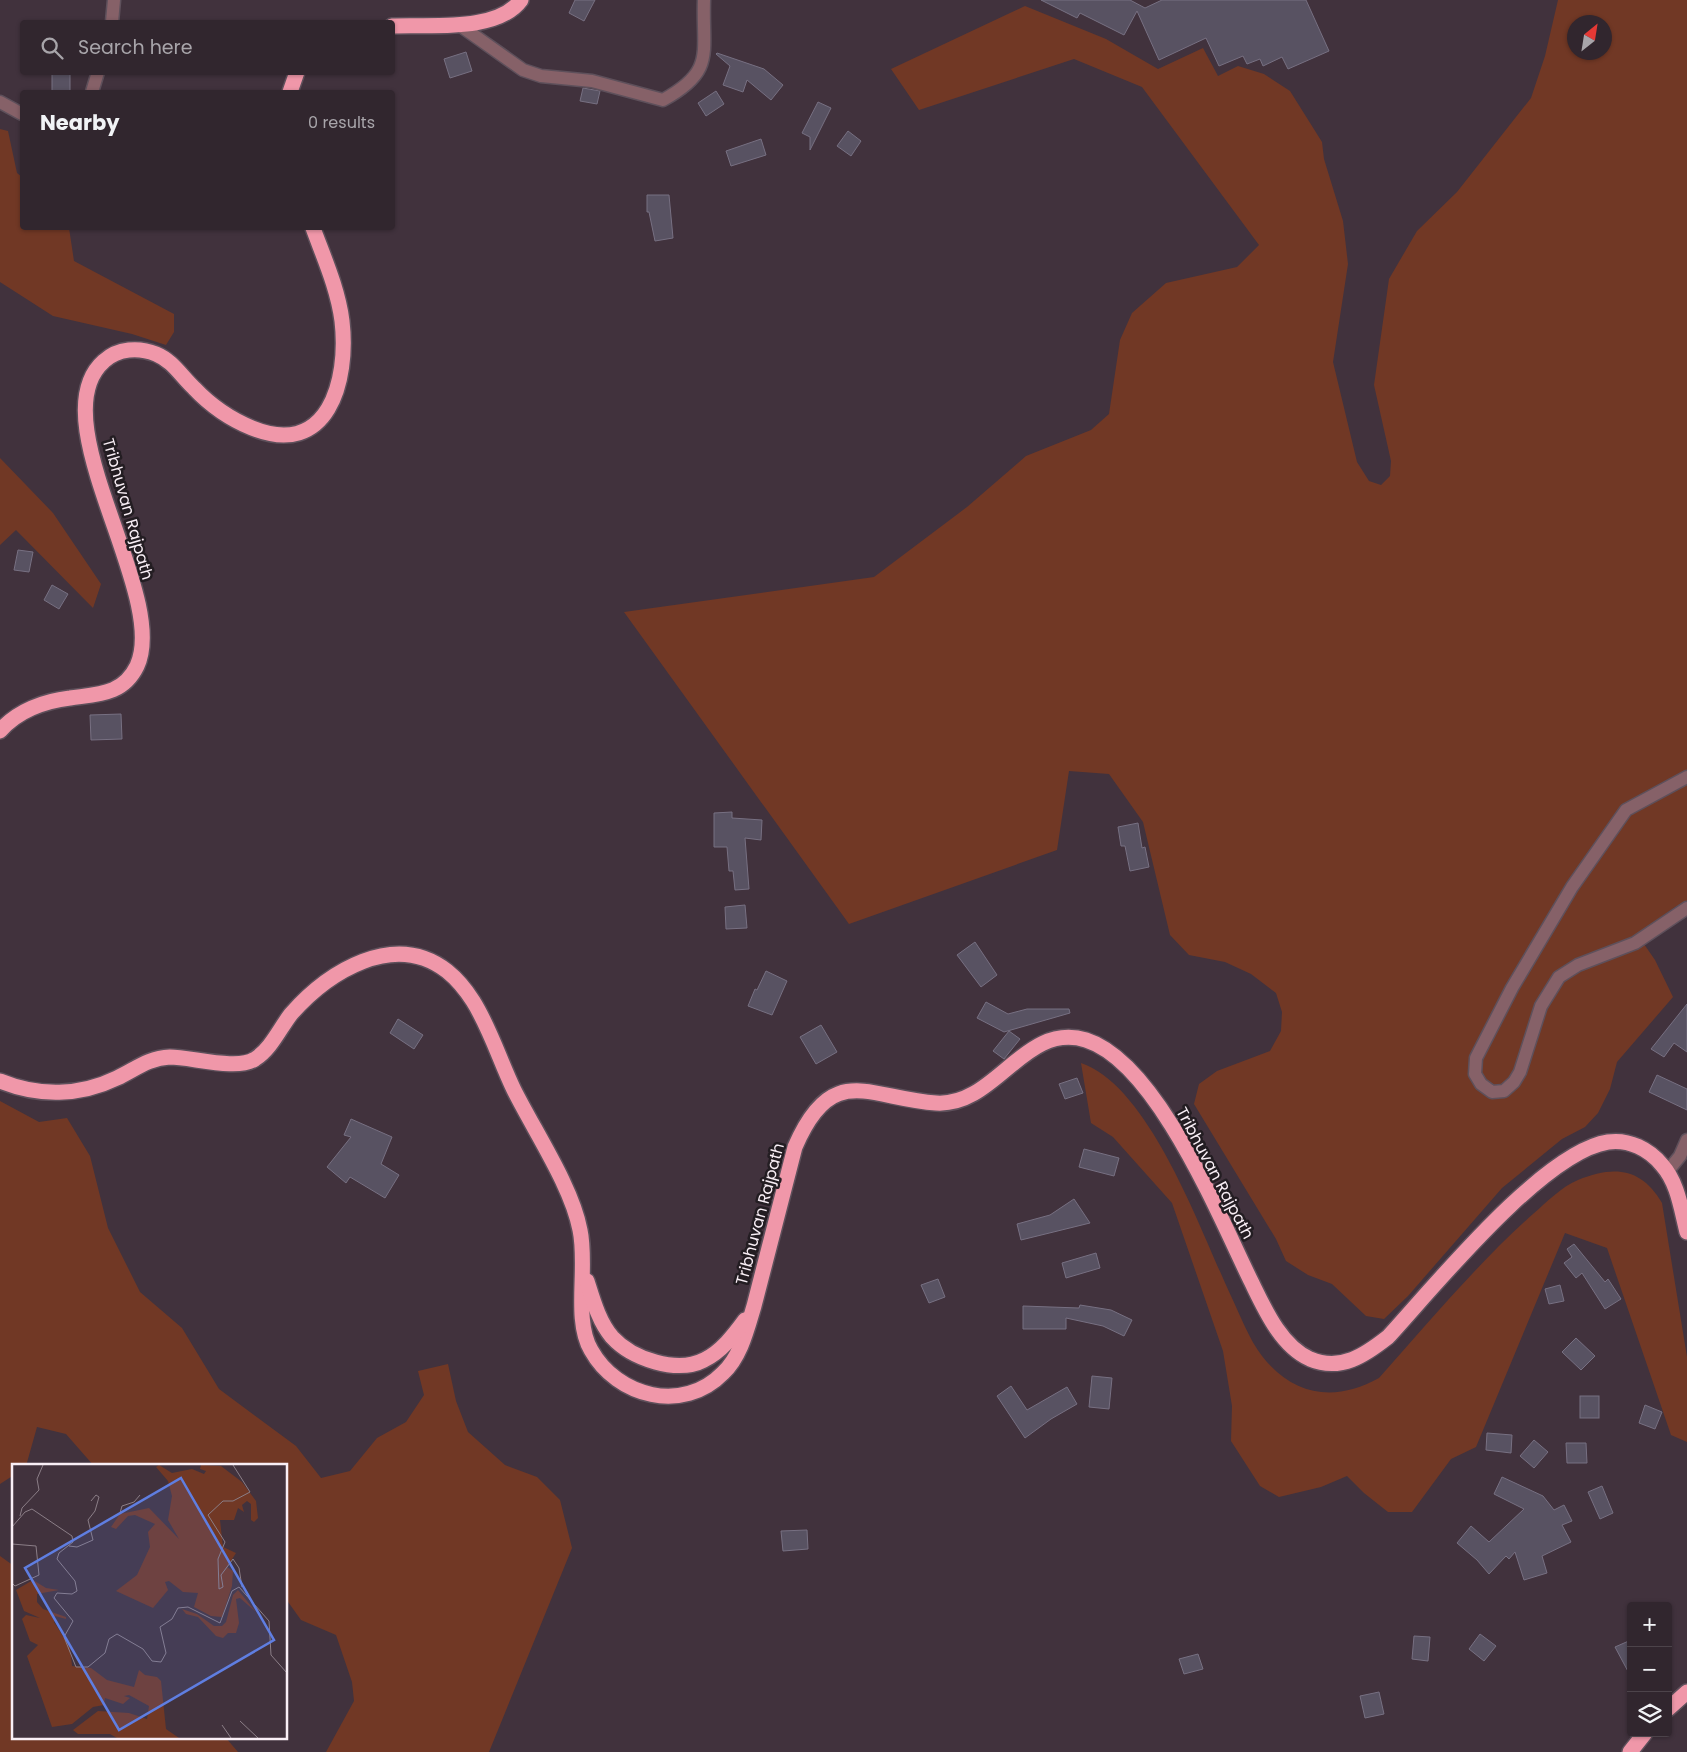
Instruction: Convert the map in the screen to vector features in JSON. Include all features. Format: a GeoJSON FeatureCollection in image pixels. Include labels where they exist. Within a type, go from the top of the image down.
{"type":"FeatureCollection","features":[{"type":"Feature","properties":{"kind":"highway"},"geometry":{"type":"LineString","coordinates":[[395,26],[458,24],[492,18],[507,12],[521,0]]}},
{"type":"Feature","properties":{"kind":"highway"},"geometry":{"type":"LineString","coordinates":[[291,90],[296,75]]}},
{"type":"Feature","properties":{"kind":"highway","name":"Tribhuvan Rajpath"},"geometry":{"type":"LineString","coordinates":[[0,731],[22,712],[42,704],[72,697],[101,695],[113,691],[130,677],[141,656],[143,638],[140,610],[101,488],[89,437],[87,394],[94,373],[112,355],[128,350],[145,350],[168,360],[204,398],[240,422],[279,435],[298,434],[314,427],[323,417],[330,404],[340,374],[343,347],[340,309],[314,230]]}},
{"type":"Feature","properties":{"kind":"highway","name":"Tribhuvan Rajpath"},"geometry":{"type":"LineString","coordinates":[[0,1081],[34,1091],[65,1092],[102,1084],[143,1063],[160,1058],[179,1057],[236,1063],[249,1062],[262,1053],[305,1000],[337,975],[378,956],[404,954],[421,957],[436,964],[454,978],[478,1009],[515,1090],[574,1206],[581,1233],[584,1271],[584,1326],[592,1352],[601,1365],[620,1383],[654,1396],[687,1394],[706,1386],[723,1374],[739,1350],[754,1306],[794,1147],[810,1117],[818,1107],[837,1095],[858,1090],[879,1092],[932,1103],[957,1101],[985,1088],[1040,1044],[1058,1038],[1078,1038],[1096,1044],[1115,1055],[1139,1078],[1178,1136],[1267,1314],[1294,1348],[1308,1358],[1324,1363],[1354,1360],[1366,1354],[1388,1337],[1512,1204],[1569,1158],[1598,1145],[1620,1142],[1639,1147],[1648,1152],[1668,1172],[1675,1187],[1687,1232]]}},
{"type":"Feature","properties":{"kind":"highway"},"geometry":{"type":"LineString","coordinates":[[584,1271],[598,1315],[612,1337],[634,1354],[663,1363],[686,1365],[704,1360],[731,1339],[754,1306]]}},
{"type":"Feature","properties":{"kind":"highway"},"geometry":{"type":"LineString","coordinates":[[1672,1706],[1687,1692]]}},
{"type":"Feature","properties":{"kind":"highway"},"geometry":{"type":"LineString","coordinates":[[1630,1752],[1642,1737]]}},
{"type":"Feature","properties":{"kind":"street"},"geometry":{"type":"LineString","coordinates":[[112,20],[114,0]]}},
{"type":"Feature","properties":{"kind":"street"},"geometry":{"type":"LineString","coordinates":[[458,24],[523,70],[541,76],[592,81],[663,100],[684,89],[697,76],[703,62],[704,0]]}},
{"type":"Feature","properties":{"kind":"street"},"geometry":{"type":"LineString","coordinates":[[93,90],[97,75]]}},
{"type":"Feature","properties":{"kind":"street"},"geometry":{"type":"LineString","coordinates":[[0,102],[20,113]]}},
{"type":"Feature","properties":{"kind":"street"},"geometry":{"type":"LineString","coordinates":[[1687,777],[1626,810],[1572,887],[1512,988],[1476,1058],[1474,1074],[1481,1084],[1492,1092],[1504,1091],[1514,1082],[1520,1072],[1540,1006],[1559,978],[1578,965],[1635,943],[1687,908]]}},
{"type":"Feature","properties":{"kind":"street"},"geometry":{"type":"LineString","coordinates":[[1668,1172],[1680,1156],[1687,1140]]}},
{"type":"Feature","properties":{"kind":"shaded area"},"geometry":{"type":"Polygon","coordinates":[[[1558,0],[1687,0],[1687,901],[1675,907],[1637,934],[1655,960],[1673,997],[1617,1062],[1610,1089],[1598,1113],[1585,1127],[1562,1139],[1502,1188],[1408,1296],[1384,1319],[1366,1316],[1332,1284],[1308,1275],[1286,1261],[1276,1239],[1194,1104],[1199,1084],[1217,1071],[1270,1051],[1281,1031],[1282,1012],[1276,993],[1251,974],[1225,962],[1189,955],[1170,935],[1143,822],[1109,774],[1069,771],[1057,850],[849,924],[624,612],[874,577],[967,507],[1026,456],[1091,430],[1109,414],[1120,340],[1132,313],[1166,283],[1237,267],[1259,245],[1142,87],[1074,59],[919,110],[891,69],[1025,6],[1106,39],[1158,69],[1203,48],[1218,76],[1238,66],[1264,74],[1290,91],[1322,142],[1324,159],[1343,221],[1348,264],[1333,362],[1357,462],[1369,481],[1381,485],[1390,476],[1391,461],[1374,385],[1389,279],[1417,231],[1457,192],[1531,98],[1545,56],[1558,0]]]}},
{"type":"Feature","properties":{"kind":"shaded area"},"geometry":{"type":"Polygon","coordinates":[[[0,129],[8,131],[17,173],[20,175],[20,230],[69,230],[74,261],[174,314],[174,332],[166,345],[132,334],[53,316],[0,282],[0,129]]]}},
{"type":"Feature","properties":{"kind":"shaded area"},"geometry":{"type":"Polygon","coordinates":[[[0,458],[53,513],[101,584],[93,608],[16,530],[0,545],[0,458]]]}},
{"type":"Feature","properties":{"kind":"shaded area"},"geometry":{"type":"Polygon","coordinates":[[[1081,1063],[1106,1077],[1129,1100],[1151,1130],[1189,1200],[1245,1327],[1262,1356],[1274,1370],[1288,1380],[1316,1391],[1332,1392],[1347,1390],[1363,1386],[1379,1378],[1492,1253],[1554,1195],[1578,1180],[1591,1175],[1615,1171],[1636,1176],[1654,1191],[1662,1203],[1687,1357],[1687,1442],[1671,1435],[1607,1248],[1565,1233],[1476,1447],[1451,1459],[1412,1512],[1388,1512],[1364,1493],[1347,1476],[1321,1487],[1279,1497],[1260,1486],[1231,1441],[1232,1406],[1223,1351],[1172,1203],[1113,1137],[1091,1123],[1081,1063]]]}},
{"type":"Feature","properties":{"kind":"shaded area"},"geometry":{"type":"Polygon","coordinates":[[[0,1101],[39,1122],[67,1118],[90,1156],[108,1228],[140,1292],[182,1328],[219,1389],[296,1446],[321,1478],[350,1471],[377,1438],[406,1422],[424,1395],[418,1371],[448,1364],[456,1401],[468,1432],[505,1465],[537,1477],[560,1500],[572,1548],[489,1752],[326,1752],[354,1701],[352,1682],[336,1635],[301,1620],[288,1602],[288,1464],[92,1464],[66,1434],[37,1427],[27,1464],[12,1464],[12,1476],[0,1484],[0,1101]]]}},
{"type":"Feature","properties":{"kind":"shaded area"},"geometry":{"type":"Polygon","coordinates":[[[0,1556],[12,1565],[12,1740],[228,1740],[238,1752],[0,1752],[0,1556]]]}},
{"type":"Feature","properties":{"kind":"building"},"geometry":{"type":"Polygon","coordinates":[[[575,0],[595,0],[584,21],[569,13],[575,0]]]}},
{"type":"Feature","properties":{"kind":"building"},"geometry":{"type":"Polygon","coordinates":[[[1041,0],[1130,0],[1145,8],[1162,0],[1306,0],[1329,51],[1288,69],[1282,57],[1263,66],[1260,59],[1247,64],[1243,56],[1219,66],[1206,38],[1159,60],[1137,11],[1124,35],[1080,13],[1077,18],[1041,0]]]}},
{"type":"Feature","properties":{"kind":"building"},"geometry":{"type":"Polygon","coordinates":[[[466,52],[472,71],[450,78],[444,59],[466,52]]]}},
{"type":"Feature","properties":{"kind":"building"},"geometry":{"type":"Polygon","coordinates":[[[717,53],[764,69],[783,85],[771,100],[747,80],[743,92],[723,85],[730,66],[717,53]]]}},
{"type":"Feature","properties":{"kind":"building"},"geometry":{"type":"Polygon","coordinates":[[[52,75],[70,75],[70,90],[52,90],[52,75]]]}},
{"type":"Feature","properties":{"kind":"building"},"geometry":{"type":"Polygon","coordinates":[[[583,88],[600,91],[597,104],[580,101],[583,88]]]}},
{"type":"Feature","properties":{"kind":"building"},"geometry":{"type":"Polygon","coordinates":[[[716,91],[724,104],[706,116],[698,103],[716,91]]]}},
{"type":"Feature","properties":{"kind":"building"},"geometry":{"type":"Polygon","coordinates":[[[818,102],[831,108],[810,150],[810,137],[802,133],[818,102]]]}},
{"type":"Feature","properties":{"kind":"building"},"geometry":{"type":"Polygon","coordinates":[[[848,131],[861,141],[851,156],[837,146],[848,131]]]}},
{"type":"Feature","properties":{"kind":"building"},"geometry":{"type":"Polygon","coordinates":[[[761,139],[766,155],[731,166],[726,151],[761,139]]]}},
{"type":"Feature","properties":{"kind":"building"},"geometry":{"type":"Polygon","coordinates":[[[647,195],[669,195],[673,238],[655,241],[649,212],[647,212],[647,195]]]}},
{"type":"Feature","properties":{"kind":"building"},"geometry":{"type":"Polygon","coordinates":[[[18,550],[33,552],[29,572],[14,570],[18,550]]]}},
{"type":"Feature","properties":{"kind":"building"},"geometry":{"type":"Polygon","coordinates":[[[52,585],[68,594],[59,609],[44,600],[52,585]]]}},
{"type":"Feature","properties":{"kind":"building"},"geometry":{"type":"Polygon","coordinates":[[[121,714],[122,739],[91,740],[90,715],[121,714]]]}},
{"type":"Feature","properties":{"kind":"building"},"geometry":{"type":"Polygon","coordinates":[[[732,812],[732,818],[762,820],[761,840],[745,838],[749,889],[735,890],[733,871],[729,871],[727,847],[714,847],[714,813],[732,812]]]}},
{"type":"Feature","properties":{"kind":"building"},"geometry":{"type":"Polygon","coordinates":[[[1138,823],[1142,848],[1145,847],[1149,867],[1130,871],[1125,846],[1121,846],[1118,827],[1138,823]]]}},
{"type":"Feature","properties":{"kind":"building"},"geometry":{"type":"Polygon","coordinates":[[[745,905],[747,928],[726,929],[725,907],[745,905]]]}},
{"type":"Feature","properties":{"kind":"building"},"geometry":{"type":"Polygon","coordinates":[[[975,942],[997,975],[981,987],[957,955],[975,942]]]}},
{"type":"Feature","properties":{"kind":"building"},"geometry":{"type":"Polygon","coordinates":[[[766,971],[787,981],[772,1015],[748,1006],[755,989],[757,990],[766,971]]]}},
{"type":"Feature","properties":{"kind":"building"},"geometry":{"type":"Polygon","coordinates":[[[986,1002],[1008,1014],[1027,1009],[1069,1009],[1070,1013],[1004,1032],[977,1018],[986,1002]]]}},
{"type":"Feature","properties":{"kind":"building"},"geometry":{"type":"Polygon","coordinates":[[[1687,1004],[1687,1052],[1674,1043],[1664,1057],[1651,1049],[1687,1004]]]}},
{"type":"Feature","properties":{"kind":"building"},"geometry":{"type":"Polygon","coordinates":[[[398,1019],[423,1035],[414,1049],[390,1033],[398,1019]]]}},
{"type":"Feature","properties":{"kind":"building"},"geometry":{"type":"Polygon","coordinates":[[[821,1025],[837,1052],[816,1064],[800,1037],[821,1025]]]}},
{"type":"Feature","properties":{"kind":"building"},"geometry":{"type":"Polygon","coordinates":[[[1009,1031],[1020,1039],[1004,1059],[993,1051],[1009,1031]]]}},
{"type":"Feature","properties":{"kind":"building"},"geometry":{"type":"Polygon","coordinates":[[[1657,1075],[1687,1089],[1687,1110],[1649,1092],[1657,1075]]]}},
{"type":"Feature","properties":{"kind":"building"},"geometry":{"type":"Polygon","coordinates":[[[1077,1078],[1083,1093],[1065,1099],[1059,1084],[1077,1078]]]}},
{"type":"Feature","properties":{"kind":"building"},"geometry":{"type":"Polygon","coordinates":[[[351,1119],[392,1137],[381,1164],[399,1175],[385,1198],[350,1177],[346,1183],[327,1167],[351,1137],[344,1135],[351,1119]]]}},
{"type":"Feature","properties":{"kind":"building"},"geometry":{"type":"Polygon","coordinates":[[[1084,1149],[1119,1158],[1114,1176],[1079,1167],[1084,1149]]]}},
{"type":"Feature","properties":{"kind":"building"},"geometry":{"type":"Polygon","coordinates":[[[1074,1199],[1090,1223],[1021,1240],[1017,1224],[1050,1215],[1074,1199]]]}},
{"type":"Feature","properties":{"kind":"building"},"geometry":{"type":"Polygon","coordinates":[[[1574,1244],[1605,1282],[1608,1279],[1621,1299],[1605,1309],[1582,1273],[1576,1278],[1564,1263],[1572,1257],[1567,1249],[1574,1244]]]}},
{"type":"Feature","properties":{"kind":"building"},"geometry":{"type":"Polygon","coordinates":[[[1096,1253],[1100,1268],[1066,1278],[1062,1263],[1096,1253]]]}},
{"type":"Feature","properties":{"kind":"building"},"geometry":{"type":"Polygon","coordinates":[[[938,1279],[945,1297],[929,1303],[921,1285],[938,1279]]]}},
{"type":"Feature","properties":{"kind":"building"},"geometry":{"type":"Polygon","coordinates":[[[1560,1285],[1564,1301],[1549,1304],[1545,1289],[1560,1285]]]}},
{"type":"Feature","properties":{"kind":"building"},"geometry":{"type":"Polygon","coordinates":[[[1080,1305],[1111,1310],[1132,1320],[1124,1336],[1103,1326],[1066,1318],[1066,1329],[1023,1329],[1023,1306],[1079,1308],[1080,1305]]]}},
{"type":"Feature","properties":{"kind":"building"},"geometry":{"type":"Polygon","coordinates":[[[1576,1338],[1595,1356],[1581,1370],[1562,1352],[1576,1338]]]}},
{"type":"Feature","properties":{"kind":"building"},"geometry":{"type":"Polygon","coordinates":[[[1092,1376],[1112,1378],[1109,1409],[1089,1407],[1092,1376]]]}},
{"type":"Feature","properties":{"kind":"building"},"geometry":{"type":"Polygon","coordinates":[[[1011,1386],[1027,1410],[1067,1387],[1077,1404],[1051,1419],[1025,1438],[997,1396],[1011,1386]]]}},
{"type":"Feature","properties":{"kind":"building"},"geometry":{"type":"Polygon","coordinates":[[[1580,1396],[1599,1396],[1599,1418],[1580,1418],[1580,1396]]]}},
{"type":"Feature","properties":{"kind":"building"},"geometry":{"type":"Polygon","coordinates":[[[1645,1405],[1662,1412],[1655,1429],[1639,1423],[1645,1405]]]}},
{"type":"Feature","properties":{"kind":"building"},"geometry":{"type":"Polygon","coordinates":[[[1487,1433],[1512,1435],[1511,1453],[1486,1450],[1487,1433]]]}},
{"type":"Feature","properties":{"kind":"building"},"geometry":{"type":"Polygon","coordinates":[[[1534,1440],[1548,1452],[1534,1468],[1520,1456],[1534,1440]]]}},
{"type":"Feature","properties":{"kind":"building"},"geometry":{"type":"Polygon","coordinates":[[[1566,1443],[1586,1443],[1587,1463],[1567,1463],[1566,1443]]]}},
{"type":"Feature","properties":{"kind":"building"},"geometry":{"type":"Polygon","coordinates":[[[1502,1477],[1543,1496],[1554,1510],[1564,1505],[1572,1521],[1562,1525],[1571,1542],[1542,1556],[1547,1573],[1524,1580],[1515,1552],[1509,1559],[1506,1556],[1489,1574],[1477,1560],[1457,1543],[1471,1526],[1489,1542],[1524,1509],[1494,1494],[1502,1477]]]}},
{"type":"Feature","properties":{"kind":"building"},"geometry":{"type":"Polygon","coordinates":[[[1602,1486],[1613,1513],[1600,1519],[1588,1492],[1602,1486]]]}},
{"type":"Feature","properties":{"kind":"building"},"geometry":{"type":"Polygon","coordinates":[[[807,1530],[808,1549],[783,1551],[781,1531],[807,1530]]]}},
{"type":"Feature","properties":{"kind":"building"},"geometry":{"type":"Polygon","coordinates":[[[1480,1634],[1496,1646],[1484,1661],[1469,1649],[1480,1634]]]}},
{"type":"Feature","properties":{"kind":"building"},"geometry":{"type":"Polygon","coordinates":[[[1414,1636],[1430,1637],[1428,1661],[1412,1659],[1414,1636]]]}},
{"type":"Feature","properties":{"kind":"building"},"geometry":{"type":"Polygon","coordinates":[[[1627,1642],[1627,1670],[1615,1647],[1627,1642]]]}},
{"type":"Feature","properties":{"kind":"building"},"geometry":{"type":"Polygon","coordinates":[[[1198,1654],[1203,1669],[1184,1674],[1179,1659],[1198,1654]]]}},
{"type":"Feature","properties":{"kind":"building"},"geometry":{"type":"Polygon","coordinates":[[[1379,1692],[1384,1714],[1365,1718],[1360,1696],[1379,1692]]]}}]}
